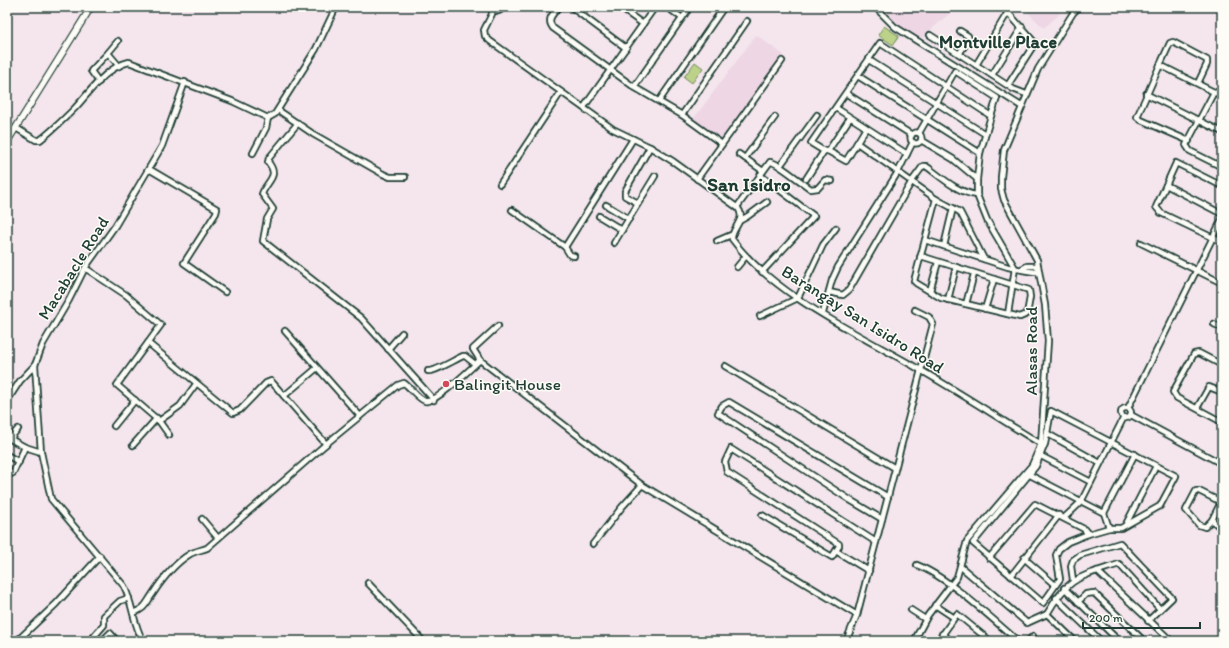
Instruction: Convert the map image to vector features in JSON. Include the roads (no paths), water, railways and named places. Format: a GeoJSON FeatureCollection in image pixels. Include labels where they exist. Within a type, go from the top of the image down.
{"type":"FeatureCollection","features":[{"type":"Feature","properties":{"kind":"main road"},"geometry":{"type":"LineString","coordinates":[[7,142],[91,7]]}},
{"type":"Feature","properties":{"kind":"street"},"geometry":{"type":"LineString","coordinates":[[253,153],[265,130],[268,118],[278,110],[316,50],[336,7]]}},
{"type":"Feature","properties":{"kind":"street"},"geometry":{"type":"LineString","coordinates":[[506,7],[499,11],[492,9],[491,19],[484,30],[485,36],[560,92],[613,128],[650,147],[736,206],[742,214],[741,220]]}},
{"type":"Feature","properties":{"kind":"street"},"geometry":{"type":"LineString","coordinates":[[559,7],[550,18],[549,23],[553,28],[634,87],[682,115],[722,144]]}},
{"type":"Feature","properties":{"kind":"street"},"geometry":{"type":"LineString","coordinates":[[571,7],[626,48]]}},
{"type":"Feature","properties":{"kind":"street"},"geometry":{"type":"LineString","coordinates":[[619,7],[643,24]]}},
{"type":"Feature","properties":{"kind":"street"},"geometry":{"type":"LineString","coordinates":[[584,107],[654,7]]}},
{"type":"Feature","properties":{"kind":"street"},"geometry":{"type":"LineString","coordinates":[[667,7],[682,18]]}},
{"type":"Feature","properties":{"kind":"street"},"geometry":{"type":"LineString","coordinates":[[634,87],[690,7]]}},
{"type":"Feature","properties":{"kind":"street"},"geometry":{"type":"LineString","coordinates":[[659,101],[724,7]]}},
{"type":"Feature","properties":{"kind":"street"},"geometry":{"type":"LineString","coordinates":[[875,7],[895,27],[1021,106]]}},
{"type":"Feature","properties":{"kind":"street"},"geometry":{"type":"LineString","coordinates":[[1003,7],[1022,27],[1035,44],[1008,85]]}},
{"type":"Feature","properties":{"kind":"street","name":"Alasas Road"},"geometry":{"type":"LineString","coordinates":[[914,641],[935,605],[951,586],[961,567],[967,541],[1032,465],[1041,444],[1048,341],[1046,313],[1038,266],[1034,252],[1004,200],[1001,189],[1002,162],[1004,150],[1026,94],[1048,51],[1073,13],[1079,7]]}},
{"type":"Feature","properties":{"kind":"street"},"geometry":{"type":"LineString","coordinates":[[1218,7],[1222,9]]}},
{"type":"Feature","properties":{"kind":"street"},"geometry":{"type":"LineString","coordinates":[[976,65],[1008,12]]}},
{"type":"Feature","properties":{"kind":"street"},"geometry":{"type":"LineString","coordinates":[[682,115],[747,21]]}},
{"type":"Feature","properties":{"kind":"street"},"geometry":{"type":"LineString","coordinates":[[992,75],[1022,27]]}},
{"type":"Feature","properties":{"kind":"street"},"geometry":{"type":"LineString","coordinates":[[960,31],[968,36],[969,39],[960,54]]}},
{"type":"Feature","properties":{"kind":"street"},"geometry":{"type":"LineString","coordinates":[[930,35],[1008,85],[1026,94]]}},
{"type":"Feature","properties":{"kind":"street"},"geometry":{"type":"LineString","coordinates":[[99,82],[91,72],[118,40]]}},
{"type":"Feature","properties":{"kind":"street"},"geometry":{"type":"LineString","coordinates":[[1188,140],[1138,119],[1136,115],[1170,43],[1173,42],[1207,60],[1208,64],[1198,83]]}},
{"type":"Feature","properties":{"kind":"street"},"geometry":{"type":"LineString","coordinates":[[866,128],[846,161],[811,143],[847,94],[880,43],[991,116]]}},
{"type":"Feature","properties":{"kind":"street"},"geometry":{"type":"LineString","coordinates":[[108,53],[119,66]]}},
{"type":"Feature","properties":{"kind":"street"},"geometry":{"type":"LineString","coordinates":[[869,60],[985,134]]}},
{"type":"Feature","properties":{"kind":"street"},"geometry":{"type":"LineString","coordinates":[[697,179],[782,61]]}},
{"type":"Feature","properties":{"kind":"street"},"geometry":{"type":"LineString","coordinates":[[16,128],[36,140],[40,140],[75,108],[99,82],[125,62],[133,62],[185,82],[232,101],[268,118]]}},
{"type":"Feature","properties":{"kind":"street"},"geometry":{"type":"LineString","coordinates":[[1160,65],[1222,96]]}},
{"type":"Feature","properties":{"kind":"street"},"geometry":{"type":"LineString","coordinates":[[977,179],[952,159],[921,140],[919,133],[955,71],[997,98],[980,153],[977,195],[987,220],[1015,268],[1008,314]]}},
{"type":"Feature","properties":{"kind":"street"},"geometry":{"type":"LineString","coordinates":[[858,76],[980,153]]}},
{"type":"Feature","properties":{"kind":"street","name":"Macabacle Road"},"geometry":{"type":"LineString","coordinates":[[142,641],[136,628],[129,598],[120,580],[51,499],[41,452],[35,365],[43,344],[69,300],[85,268],[115,226],[162,146],[185,82]]}},
{"type":"Feature","properties":{"kind":"street"},"geometry":{"type":"LineString","coordinates":[[500,184],[560,92]]}},
{"type":"Feature","properties":{"kind":"street"},"geometry":{"type":"LineString","coordinates":[[1214,92],[1186,145],[1190,151],[1222,167]]}},
{"type":"Feature","properties":{"kind":"street"},"geometry":{"type":"LineString","coordinates":[[847,94],[912,135]]}},
{"type":"Feature","properties":{"kind":"street"},"geometry":{"type":"LineString","coordinates":[[1146,94],[1222,132]]}},
{"type":"Feature","properties":{"kind":"street"},"geometry":{"type":"LineString","coordinates":[[836,108],[907,154]]}},
{"type":"Feature","properties":{"kind":"street"},"geometry":{"type":"LineString","coordinates":[[278,110],[313,134],[383,174],[390,177],[405,177]]}},
{"type":"Feature","properties":{"kind":"street"},"geometry":{"type":"LineString","coordinates":[[780,166],[817,115]]}},
{"type":"Feature","properties":{"kind":"street"},"geometry":{"type":"LineString","coordinates":[[745,158],[775,117]]}},
{"type":"Feature","properties":{"kind":"street"},"geometry":{"type":"LineString","coordinates":[[806,179],[850,118]]}},
{"type":"Feature","properties":{"kind":"street"},"geometry":{"type":"LineString","coordinates":[[298,123],[268,158],[268,162],[273,168],[274,173],[262,194],[273,209],[267,219],[263,241],[355,313],[434,400]]}},
{"type":"Feature","properties":{"kind":"street"},"geometry":{"type":"LineString","coordinates":[[912,135],[915,132],[919,133]]}},
{"type":"Feature","properties":{"kind":"street"},"geometry":{"type":"LineString","coordinates":[[823,313],[838,267],[898,172],[913,142],[911,138],[912,135]]}},
{"type":"Feature","properties":{"kind":"street"},"geometry":{"type":"LineString","coordinates":[[565,248],[633,139]]}},
{"type":"Feature","properties":{"kind":"street"},"geometry":{"type":"LineString","coordinates":[[913,142],[917,143],[921,140]]}},
{"type":"Feature","properties":{"kind":"street"},"geometry":{"type":"LineString","coordinates":[[857,143],[936,199],[962,214],[984,259]]}},
{"type":"Feature","properties":{"kind":"street"},"geometry":{"type":"LineString","coordinates":[[638,203],[624,194],[650,147]]}},
{"type":"Feature","properties":{"kind":"street"},"geometry":{"type":"LineString","coordinates":[[739,154],[814,216],[762,272]]}},
{"type":"Feature","properties":{"kind":"street"},"geometry":{"type":"LineString","coordinates":[[736,206],[770,162],[773,161],[811,189],[818,188],[825,180],[832,180]]}},
{"type":"Feature","properties":{"kind":"street"},"geometry":{"type":"LineString","coordinates":[[1222,186],[1176,163],[1156,205],[1158,211],[1222,242]]}},
{"type":"Feature","properties":{"kind":"street"},"geometry":{"type":"LineString","coordinates":[[829,292],[843,295],[849,290],[912,181],[922,168],[926,166],[955,187],[977,195]]}},
{"type":"Feature","properties":{"kind":"street"},"geometry":{"type":"LineString","coordinates":[[149,169],[217,209],[216,214],[184,263],[225,292]]}},
{"type":"Feature","properties":{"kind":"street"},"geometry":{"type":"LineString","coordinates":[[614,244],[655,176]]}},
{"type":"Feature","properties":{"kind":"street"},"geometry":{"type":"LineString","coordinates":[[1166,185],[1222,214]]}},
{"type":"Feature","properties":{"kind":"street"},"geometry":{"type":"LineString","coordinates":[[920,257],[1028,290],[1029,311],[1025,316],[1008,314],[948,300],[941,298],[915,282],[920,257],[936,199]]}},
{"type":"Feature","properties":{"kind":"street"},"geometry":{"type":"LineString","coordinates":[[717,241],[731,235],[741,220],[767,202]]}},
{"type":"Feature","properties":{"kind":"street"},"geometry":{"type":"LineString","coordinates":[[606,206],[629,219]]}},
{"type":"Feature","properties":{"kind":"street"},"geometry":{"type":"LineString","coordinates":[[944,246],[953,208]]}},
{"type":"Feature","properties":{"kind":"street"},"geometry":{"type":"LineString","coordinates":[[512,210],[565,248],[570,255],[574,256]]}},
{"type":"Feature","properties":{"kind":"street"},"geometry":{"type":"LineString","coordinates":[[599,216],[622,230]]}},
{"type":"Feature","properties":{"kind":"street"},"geometry":{"type":"LineString","coordinates":[[1128,408],[1222,219]]}},
{"type":"Feature","properties":{"kind":"street"},"geometry":{"type":"LineString","coordinates":[[760,316],[798,298],[823,245],[836,228]]}},
{"type":"Feature","properties":{"kind":"street","name":"Barangay San Isidro Road"},"geometry":{"type":"LineString","coordinates":[[731,235],[732,239],[746,256],[762,272],[798,298],[1041,444]]}},
{"type":"Feature","properties":{"kind":"street"},"geometry":{"type":"LineString","coordinates":[[925,240],[1028,272],[1039,272]]}},
{"type":"Feature","properties":{"kind":"street"},"geometry":{"type":"LineString","coordinates":[[1141,243],[1222,283]]}},
{"type":"Feature","properties":{"kind":"street"},"geometry":{"type":"LineString","coordinates":[[737,267],[746,256]]}},
{"type":"Feature","properties":{"kind":"street"},"geometry":{"type":"LineString","coordinates":[[930,291],[938,262]]}},
{"type":"Feature","properties":{"kind":"street"},"geometry":{"type":"LineString","coordinates":[[1022,269],[1027,266],[1038,266]]}},
{"type":"Feature","properties":{"kind":"street"},"geometry":{"type":"LineString","coordinates":[[948,300],[956,267]]}},
{"type":"Feature","properties":{"kind":"street"},"geometry":{"type":"LineString","coordinates":[[85,268],[126,295],[161,325],[117,385],[158,419],[169,435]]}},
{"type":"Feature","properties":{"kind":"street"},"geometry":{"type":"LineString","coordinates":[[966,304],[974,274]]}},
{"type":"Feature","properties":{"kind":"street"},"geometry":{"type":"LineString","coordinates":[[985,309],[994,279]]}},
{"type":"Feature","properties":{"kind":"street"},"geometry":{"type":"LineString","coordinates":[[846,641],[857,614],[869,572],[933,324],[929,317],[915,310]]}},
{"type":"Feature","properties":{"kind":"street"},"geometry":{"type":"LineString","coordinates":[[1214,324],[1222,328]]}},
{"type":"Feature","properties":{"kind":"street"},"geometry":{"type":"LineString","coordinates":[[478,362],[472,349],[498,326]]}},
{"type":"Feature","properties":{"kind":"street"},"geometry":{"type":"LineString","coordinates":[[285,331],[360,416]]}},
{"type":"Feature","properties":{"kind":"street"},"geometry":{"type":"LineString","coordinates":[[388,350],[402,333]]}},
{"type":"Feature","properties":{"kind":"street"},"geometry":{"type":"LineString","coordinates":[[148,343],[233,413],[240,410],[268,381],[273,382],[326,444]]}},
{"type":"Feature","properties":{"kind":"street"},"geometry":{"type":"LineString","coordinates":[[1222,365],[1199,353],[1192,356],[1173,392],[1177,398],[1222,422]]}},
{"type":"Feature","properties":{"kind":"street"},"geometry":{"type":"LineString","coordinates":[[428,371],[434,371],[444,364],[462,356],[466,356],[478,362],[642,485],[857,614]]}},
{"type":"Feature","properties":{"kind":"street"},"geometry":{"type":"LineString","coordinates":[[133,613],[145,607],[151,596],[169,573],[182,560],[190,554],[207,548],[326,444],[402,383],[424,401],[434,400],[478,362]]}},
{"type":"Feature","properties":{"kind":"street"},"geometry":{"type":"LineString","coordinates":[[7,401],[20,381],[35,365]]}},
{"type":"Feature","properties":{"kind":"street"},"geometry":{"type":"LineString","coordinates":[[725,366],[895,468]]}},
{"type":"Feature","properties":{"kind":"street"},"geometry":{"type":"LineString","coordinates":[[284,396],[317,368]]}},
{"type":"Feature","properties":{"kind":"street"},"geometry":{"type":"LineString","coordinates":[[133,445],[158,419],[180,406],[196,384]]}},
{"type":"Feature","properties":{"kind":"street"},"geometry":{"type":"LineString","coordinates":[[1197,408],[1210,387],[1222,392]]}},
{"type":"Feature","properties":{"kind":"street"},"geometry":{"type":"LineString","coordinates":[[114,426],[135,400]]}},
{"type":"Feature","properties":{"kind":"street"},"geometry":{"type":"LineString","coordinates":[[882,519],[718,413],[722,406],[729,402],[888,497]]}},
{"type":"Feature","properties":{"kind":"street"},"geometry":{"type":"LineString","coordinates":[[1128,408],[1131,415],[1222,464]]}},
{"type":"Feature","properties":{"kind":"street"},"geometry":{"type":"LineString","coordinates":[[1124,417],[1121,414],[1122,409],[1128,408]]}},
{"type":"Feature","properties":{"kind":"street"},"geometry":{"type":"LineString","coordinates":[[1052,411],[1111,442],[1176,476],[1160,506],[1121,528],[1109,528],[1068,542],[1057,552],[1060,576],[1043,603],[973,544],[974,540],[1030,475],[1041,456],[1048,434],[1050,414],[1052,411]]}},
{"type":"Feature","properties":{"kind":"street"},"geometry":{"type":"LineString","coordinates":[[1124,417],[1128,418],[1131,415]]}},
{"type":"Feature","properties":{"kind":"street"},"geometry":{"type":"LineString","coordinates":[[1064,518],[1080,502],[1124,417]]}},
{"type":"Feature","properties":{"kind":"street"},"geometry":{"type":"LineString","coordinates":[[18,429],[12,436],[12,440],[41,452]]}},
{"type":"Feature","properties":{"kind":"street"},"geometry":{"type":"LineString","coordinates":[[1048,434],[1100,463]]}},
{"type":"Feature","properties":{"kind":"street"},"geometry":{"type":"LineString","coordinates":[[7,470],[12,473],[26,447]]}},
{"type":"Feature","properties":{"kind":"street"},"geometry":{"type":"LineString","coordinates":[[762,515],[830,557],[832,557],[836,551],[839,544],[727,472],[725,462],[731,449],[876,542]]}},
{"type":"Feature","properties":{"kind":"street"},"geometry":{"type":"LineString","coordinates":[[1109,528],[1104,513],[1135,454]]}},
{"type":"Feature","properties":{"kind":"street"},"geometry":{"type":"LineString","coordinates":[[7,455],[18,462]]}},
{"type":"Feature","properties":{"kind":"street"},"geometry":{"type":"LineString","coordinates":[[1041,456],[1091,482]]}},
{"type":"Feature","properties":{"kind":"street"},"geometry":{"type":"LineString","coordinates":[[1126,524],[1156,466]]}},
{"type":"Feature","properties":{"kind":"street"},"geometry":{"type":"LineString","coordinates":[[1030,475],[1104,513]]}},
{"type":"Feature","properties":{"kind":"street"},"geometry":{"type":"LineString","coordinates":[[593,544],[622,507],[642,485]]}},
{"type":"Feature","properties":{"kind":"street"},"geometry":{"type":"LineString","coordinates":[[1196,491],[1221,503],[1212,520],[1209,525],[1203,527],[1188,514],[1186,510],[1187,506],[1196,491]]}},
{"type":"Feature","properties":{"kind":"street"},"geometry":{"type":"LineString","coordinates":[[989,558],[1035,504],[1084,529],[1088,534]]}},
{"type":"Feature","properties":{"kind":"street"},"geometry":{"type":"LineString","coordinates":[[1011,576],[1059,515]]}},
{"type":"Feature","properties":{"kind":"street"},"geometry":{"type":"LineString","coordinates":[[202,519],[218,538]]}},
{"type":"Feature","properties":{"kind":"street"},"geometry":{"type":"LineString","coordinates":[[1212,520],[1222,530]]}},
{"type":"Feature","properties":{"kind":"street"},"geometry":{"type":"LineString","coordinates":[[1073,580],[1071,566],[1073,560],[1080,555],[1120,543],[1172,598],[1148,621]]}},
{"type":"Feature","properties":{"kind":"street"},"geometry":{"type":"LineString","coordinates":[[836,551],[869,572]]}},
{"type":"Feature","properties":{"kind":"street"},"geometry":{"type":"LineString","coordinates":[[17,641],[56,604],[100,556]]}},
{"type":"Feature","properties":{"kind":"street"},"geometry":{"type":"LineString","coordinates":[[1024,558],[1055,585]]}},
{"type":"Feature","properties":{"kind":"street"},"geometry":{"type":"LineString","coordinates":[[961,567],[1027,623],[1046,614],[1056,598],[1073,580],[1119,564],[1160,609]]}},
{"type":"Feature","properties":{"kind":"street"},"geometry":{"type":"LineString","coordinates":[[917,565],[925,568],[951,586],[1015,640]]}},
{"type":"Feature","properties":{"kind":"street"},"geometry":{"type":"LineString","coordinates":[[1097,571],[1148,621],[1171,641]]}},
{"type":"Feature","properties":{"kind":"street"},"geometry":{"type":"LineString","coordinates":[[368,583],[423,641]]}},
{"type":"Feature","properties":{"kind":"street"},"geometry":{"type":"LineString","coordinates":[[1064,588],[1119,641]]}},
{"type":"Feature","properties":{"kind":"street"},"geometry":{"type":"LineString","coordinates":[[1078,602],[1086,594],[1094,593],[1144,641]]}},
{"type":"Feature","properties":{"kind":"street"},"geometry":{"type":"LineString","coordinates":[[90,641],[104,625],[104,616],[120,601],[129,598]]}},
{"type":"Feature","properties":{"kind":"street"},"geometry":{"type":"LineString","coordinates":[[1056,598],[1101,641]]}},
{"type":"Feature","properties":{"kind":"street"},"geometry":{"type":"LineString","coordinates":[[935,605],[953,617]]}},
{"type":"Feature","properties":{"kind":"street"},"geometry":{"type":"LineString","coordinates":[[911,610],[927,617]]}},
{"type":"Feature","properties":{"kind":"street"},"geometry":{"type":"LineString","coordinates":[[938,641],[953,617],[957,614],[990,641]]}},
{"type":"Feature","properties":{"kind":"street"},"geometry":{"type":"LineString","coordinates":[[1046,614],[1075,641]]}},
{"type":"Feature","properties":{"kind":"street"},"geometry":{"type":"LineString","coordinates":[[102,641],[110,633],[117,641]]}},
{"type":"Feature","properties":{"kind":"street"},"geometry":{"type":"LineString","coordinates":[[942,634],[951,641]]}},
{"type":"Feature","properties":{"kind":"street"},"geometry":{"type":"LineString","coordinates":[[1028,641],[1032,636]]}},
{"type":"Feature","properties":{"kind":"waterway"},"geometry":{"type":"LineString","coordinates":[[850,641],[861,613]]}},
{"type":"Feature","properties":{"kind":"place","name":"Balingit House"},"geometry":{"type":"Point","coordinates":[446,384]}},
{"type":"Feature","properties":{"kind":"district","name":"Montville Place"},"geometry":{"type":"Point","coordinates":[998,42]}},
{"type":"Feature","properties":{"kind":"district","name":"San Isidro"},"geometry":{"type":"Point","coordinates":[749,184]}}]}
